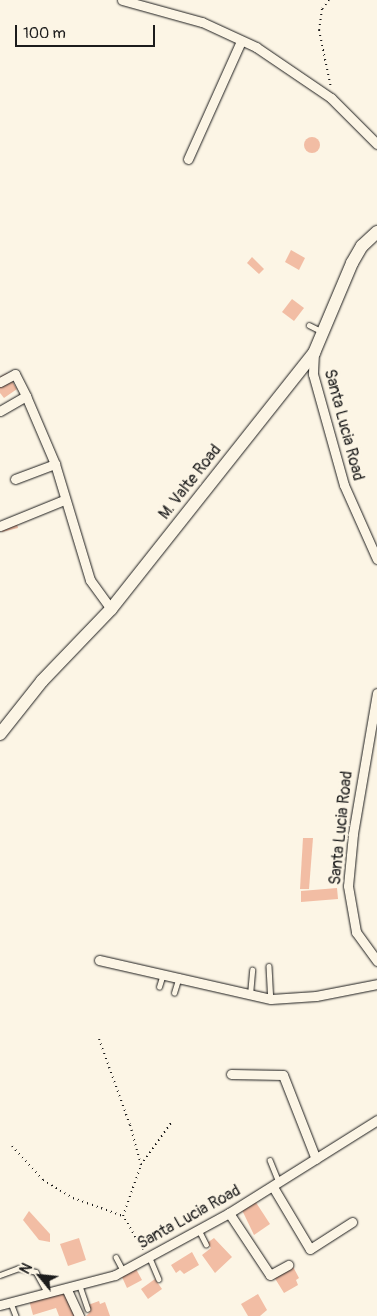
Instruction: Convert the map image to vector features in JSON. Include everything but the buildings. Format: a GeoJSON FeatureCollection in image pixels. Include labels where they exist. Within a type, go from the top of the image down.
{"type":"FeatureCollection","features":[{"type":"Feature","properties":{"kind":"main road","name":"M. Valte Road"},"geometry":{"type":"LineString","coordinates":[[0,734],[42,681],[110,608],[314,353],[352,263],[362,246],[377,232]]}},
{"type":"Feature","properties":{"kind":"street"},"geometry":{"type":"LineString","coordinates":[[122,0],[202,22],[241,42],[256,47],[331,98],[377,144]]}},
{"type":"Feature","properties":{"kind":"street"},"geometry":{"type":"LineString","coordinates":[[188,159],[241,42]]}},
{"type":"Feature","properties":{"kind":"street","name":"Santa Lucia Road"},"geometry":{"type":"LineString","coordinates":[[314,353],[313,374],[344,486],[377,559]]}},
{"type":"Feature","properties":{"kind":"street"},"geometry":{"type":"LineString","coordinates":[[0,382],[15,374],[26,396],[55,464],[64,500],[90,580],[110,608]]}},
{"type":"Feature","properties":{"kind":"street"},"geometry":{"type":"LineString","coordinates":[[0,412],[26,396]]}},
{"type":"Feature","properties":{"kind":"street"},"geometry":{"type":"LineString","coordinates":[[15,479],[55,464]]}},
{"type":"Feature","properties":{"kind":"street"},"geometry":{"type":"LineString","coordinates":[[0,526],[64,500]]}},
{"type":"Feature","properties":{"kind":"street","name":"Santa Lucia Road"},"geometry":{"type":"LineString","coordinates":[[377,692],[353,834],[348,886],[356,932],[377,961]]}},
{"type":"Feature","properties":{"kind":"street"},"geometry":{"type":"LineString","coordinates":[[99,960],[163,972],[271,999],[316,996],[377,984]]}},
{"type":"Feature","properties":{"kind":"street"},"geometry":{"type":"LineString","coordinates":[[231,1074],[283,1075],[316,1159]]}},
{"type":"Feature","properties":{"kind":"street","name":"Santa Lucia Road"},"geometry":{"type":"LineString","coordinates":[[0,1305],[67,1290],[123,1270],[229,1213],[377,1120]]}},
{"type":"Feature","properties":{"kind":"street"},"geometry":{"type":"LineString","coordinates":[[276,1185],[310,1250],[352,1222]]}},
{"type":"Feature","properties":{"kind":"street"},"geometry":{"type":"LineString","coordinates":[[229,1213],[270,1274],[288,1265]]}},
{"type":"Feature","properties":{"kind":"street"},"geometry":{"type":"LineString","coordinates":[[67,1290],[79,1316]]}},
{"type":"Feature","properties":{"kind":"lane"},"geometry":{"type":"LineString","coordinates":[[309,325],[323,332]]}},
{"type":"Feature","properties":{"kind":"lane"},"geometry":{"type":"LineString","coordinates":[[269,966],[271,999]]}},
{"type":"Feature","properties":{"kind":"lane"},"geometry":{"type":"LineString","coordinates":[[250,994],[252,970]]}},
{"type":"Feature","properties":{"kind":"lane"},"geometry":{"type":"LineString","coordinates":[[159,987],[163,972]]}},
{"type":"Feature","properties":{"kind":"lane"},"geometry":{"type":"LineString","coordinates":[[174,993],[179,976]]}},
{"type":"Feature","properties":{"kind":"lane"},"geometry":{"type":"LineString","coordinates":[[270,1160],[276,1185]]}},
{"type":"Feature","properties":{"kind":"lane"},"geometry":{"type":"LineString","coordinates":[[198,1229],[206,1244]]}},
{"type":"Feature","properties":{"kind":"lane"},"geometry":{"type":"LineString","coordinates":[[148,1256],[160,1279]]}},
{"type":"Feature","properties":{"kind":"lane"},"geometry":{"type":"LineString","coordinates":[[116,1257],[123,1270]]}},
{"type":"Feature","properties":{"kind":"lane"},"geometry":{"type":"LineString","coordinates":[[0,1275],[19,1268],[36,1272],[48,1294]]}},
{"type":"Feature","properties":{"kind":"lane"},"geometry":{"type":"LineString","coordinates":[[80,1286],[88,1309]]}},
{"type":"Feature","properties":{"kind":"lane"},"geometry":{"type":"LineString","coordinates":[[11,1303],[16,1316]]}},
{"type":"Feature","properties":{"kind":"path"},"geometry":{"type":"LineString","coordinates":[[329,0],[322,9],[319,30],[331,98]]}},
{"type":"Feature","properties":{"kind":"path"},"geometry":{"type":"LineString","coordinates":[[99,1039],[130,1125],[140,1164]]}},
{"type":"Feature","properties":{"kind":"path"},"geometry":{"type":"LineString","coordinates":[[123,1216],[140,1164],[171,1123]]}},
{"type":"Feature","properties":{"kind":"path"},"geometry":{"type":"LineString","coordinates":[[12,1146],[43,1180],[73,1198],[123,1216],[148,1256]]}}]}
